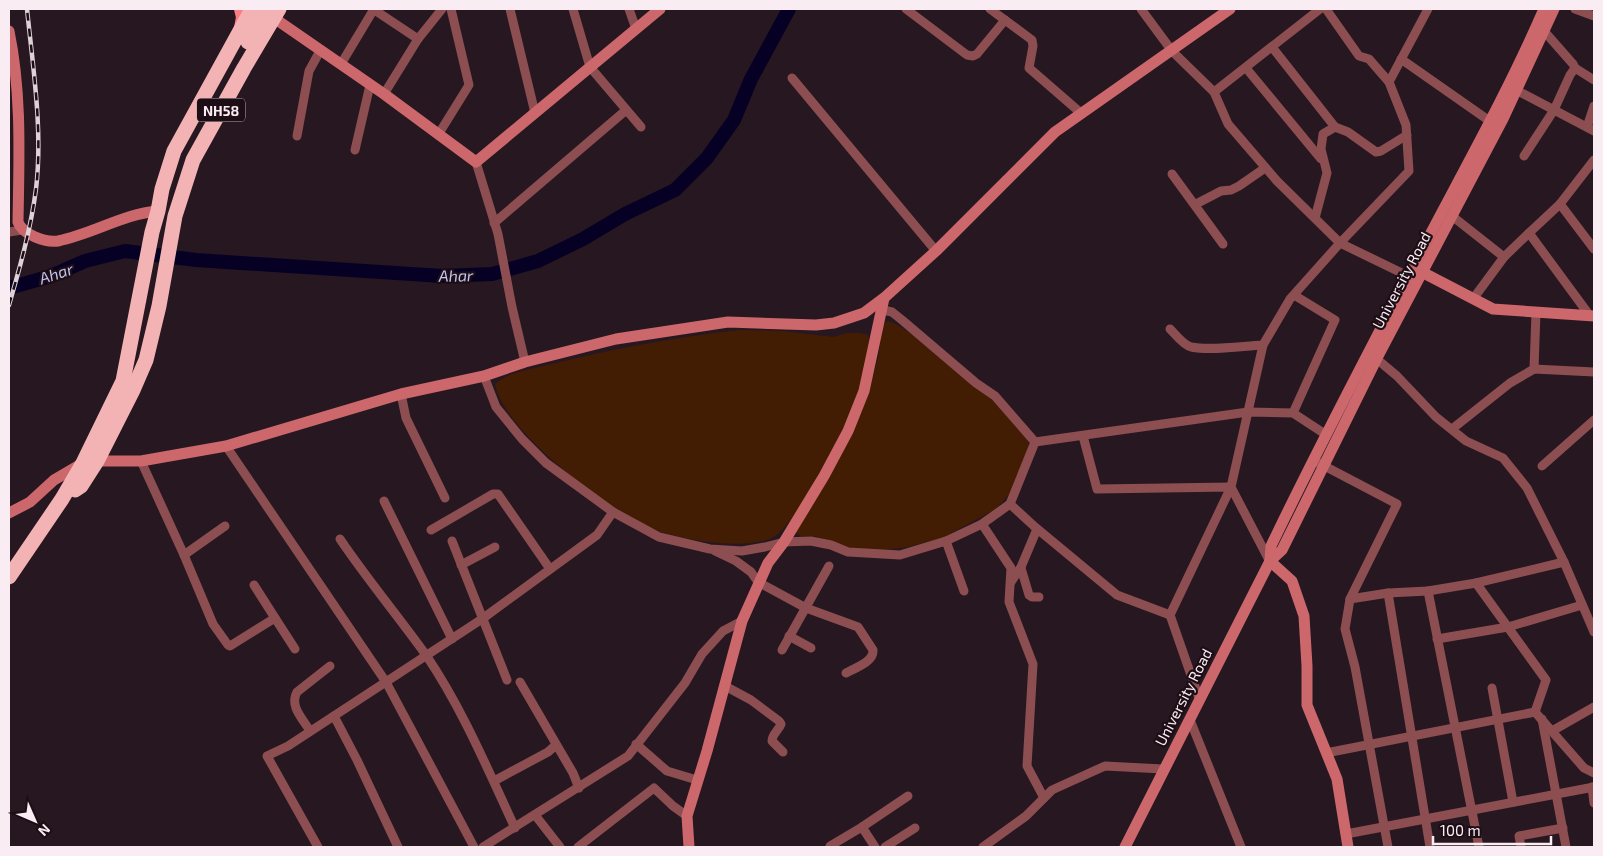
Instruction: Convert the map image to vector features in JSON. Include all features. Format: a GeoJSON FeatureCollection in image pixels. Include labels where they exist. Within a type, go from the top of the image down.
{"type":"FeatureCollection","features":[{"type":"Feature","properties":{"kind":"highway","name":"NH58"},"geometry":{"type":"LineString","coordinates":[[158,211],[162,189],[174,151],[252,9]]}},
{"type":"Feature","properties":{"kind":"highway","name":"NH58"},"geometry":{"type":"LineString","coordinates":[[175,216],[193,160],[273,12]]}},
{"type":"Feature","properties":{"kind":"highway"},"geometry":{"type":"LineString","coordinates":[[9,577],[62,499],[81,486],[123,381],[152,232],[158,211],[172,190],[180,160],[186,148],[273,12]]}},
{"type":"Feature","properties":{"kind":"highway"},"geometry":{"type":"LineString","coordinates":[[90,462],[133,390],[146,360],[155,325],[175,216],[172,190]]}},
{"type":"Feature","properties":{"kind":"main road"},"geometry":{"type":"LineString","coordinates":[[238,36],[242,17],[240,9]]}},
{"type":"Feature","properties":{"kind":"main road"},"geometry":{"type":"LineString","coordinates":[[256,9],[273,12]]}},
{"type":"Feature","properties":{"kind":"street"},"geometry":{"type":"LineString","coordinates":[[341,64],[373,9],[418,39]]}},
{"type":"Feature","properties":{"kind":"street"},"geometry":{"type":"LineString","coordinates":[[384,94],[418,39],[442,9]]}},
{"type":"Feature","properties":{"kind":"street"},"geometry":{"type":"LineString","coordinates":[[438,135],[470,85],[451,9]]}},
{"type":"Feature","properties":{"kind":"street"},"geometry":{"type":"LineString","coordinates":[[510,9],[535,113]]}},
{"type":"Feature","properties":{"kind":"street"},"geometry":{"type":"LineString","coordinates":[[573,9],[590,67],[641,127]]}},
{"type":"Feature","properties":{"kind":"street"},"geometry":{"type":"LineString","coordinates":[[629,9],[636,29]]}},
{"type":"Feature","properties":{"kind":"street"},"geometry":{"type":"LineString","coordinates":[[476,162],[660,9]]}},
{"type":"Feature","properties":{"kind":"street"},"geometry":{"type":"LineString","coordinates":[[906,9],[967,55],[973,56],[977,54],[1005,20]]}},
{"type":"Feature","properties":{"kind":"street"},"geometry":{"type":"LineString","coordinates":[[990,9],[1032,40],[1033,46],[1029,68],[1082,114]]}},
{"type":"Feature","properties":{"kind":"street"},"geometry":{"type":"LineString","coordinates":[[1141,9],[1172,51],[1214,92],[1228,124],[1265,168],[1340,243],[1415,272],[1493,309],[1592,316]]}},
{"type":"Feature","properties":{"kind":"street"},"geometry":{"type":"LineString","coordinates":[[9,513],[30,502],[54,480],[90,462],[141,461],[226,446],[401,394],[484,376],[525,362],[616,339],[728,322],[816,325],[834,323],[864,313],[884,298],[936,251],[1055,132],[1230,9]]}},
{"type":"Feature","properties":{"kind":"street"},"geometry":{"type":"LineString","coordinates":[[1214,92],[1320,9]]}},
{"type":"Feature","properties":{"kind":"street"},"geometry":{"type":"LineString","coordinates":[[1199,698],[1170,615],[1231,487],[1263,345],[1294,295],[1340,243],[1409,171],[1406,125],[1389,82],[1369,59],[1359,56],[1326,9]]}},
{"type":"Feature","properties":{"kind":"street"},"geometry":{"type":"LineString","coordinates":[[1389,82],[1428,9]]}},
{"type":"Feature","properties":{"kind":"street","name":"University Road"},"geometry":{"type":"LineString","coordinates":[[1125,847],[1270,561],[1282,550],[1318,463],[1491,122],[1544,9]]}},
{"type":"Feature","properties":{"kind":"street","name":"University Road"},"geometry":{"type":"LineString","coordinates":[[1318,463],[1325,434],[1373,355],[1415,272],[1452,216],[1503,119],[1554,9]]}},
{"type":"Feature","properties":{"kind":"street"},"geometry":{"type":"LineString","coordinates":[[1574,9],[1594,16]]}},
{"type":"Feature","properties":{"kind":"street"},"geometry":{"type":"LineString","coordinates":[[273,12],[320,51],[384,94],[476,162],[498,234],[525,362]]}},
{"type":"Feature","properties":{"kind":"street"},"geometry":{"type":"LineString","coordinates":[[9,31],[17,83],[18,222],[22,230],[32,236],[56,242],[141,212],[158,211]]}},
{"type":"Feature","properties":{"kind":"street"},"geometry":{"type":"LineString","coordinates":[[1544,31],[1575,68],[1594,80]]}},
{"type":"Feature","properties":{"kind":"street"},"geometry":{"type":"LineString","coordinates":[[1272,47],[1335,127],[1348,132],[1376,152],[1406,136]]}},
{"type":"Feature","properties":{"kind":"street"},"geometry":{"type":"LineString","coordinates":[[297,136],[309,71],[320,51]]}},
{"type":"Feature","properties":{"kind":"street"},"geometry":{"type":"LineString","coordinates":[[1401,59],[1491,122]]}},
{"type":"Feature","properties":{"kind":"street"},"geometry":{"type":"LineString","coordinates":[[1246,68],[1323,161]]}},
{"type":"Feature","properties":{"kind":"street"},"geometry":{"type":"LineString","coordinates":[[1524,156],[1554,110],[1575,68]]}},
{"type":"Feature","properties":{"kind":"street"},"geometry":{"type":"LineString","coordinates":[[792,78],[936,251]]}},
{"type":"Feature","properties":{"kind":"street"},"geometry":{"type":"LineString","coordinates":[[355,150],[370,85]]}},
{"type":"Feature","properties":{"kind":"street"},"geometry":{"type":"LineString","coordinates":[[1516,90],[1591,129],[1594,106]]}},
{"type":"Feature","properties":{"kind":"street"},"geometry":{"type":"LineString","coordinates":[[494,223],[625,110]]}},
{"type":"Feature","properties":{"kind":"street"},"geometry":{"type":"LineString","coordinates":[[1315,218],[1327,173],[1321,149],[1323,134],[1335,127]]}},
{"type":"Feature","properties":{"kind":"street"},"geometry":{"type":"LineString","coordinates":[[1474,299],[1504,257],[1560,204],[1594,160]]}},
{"type":"Feature","properties":{"kind":"street"},"geometry":{"type":"LineString","coordinates":[[1196,204],[1220,191],[1231,190],[1239,186],[1265,168]]}},
{"type":"Feature","properties":{"kind":"street"},"geometry":{"type":"LineString","coordinates":[[1172,174],[1196,204],[1223,244]]}},
{"type":"Feature","properties":{"kind":"street"},"geometry":{"type":"LineString","coordinates":[[1560,204],[1594,249]]}},
{"type":"Feature","properties":{"kind":"street"},"geometry":{"type":"LineString","coordinates":[[1452,216],[1504,257]]}},
{"type":"Feature","properties":{"kind":"street"},"geometry":{"type":"LineString","coordinates":[[9,232],[22,230]]}},
{"type":"Feature","properties":{"kind":"street"},"geometry":{"type":"LineString","coordinates":[[1529,233],[1592,316]]}},
{"type":"Feature","properties":{"kind":"street"},"geometry":{"type":"LineString","coordinates":[[1293,413],[1335,320],[1294,295]]}},
{"type":"Feature","properties":{"kind":"street"},"geometry":{"type":"LineString","coordinates":[[689,847],[687,816],[707,751],[742,621],[768,563],[784,542],[824,476],[848,431],[864,391],[883,310],[884,298]]}},
{"type":"Feature","properties":{"kind":"street"},"geometry":{"type":"LineString","coordinates":[[883,310],[892,312],[976,383],[995,396],[1035,442]]}},
{"type":"Feature","properties":{"kind":"street"},"geometry":{"type":"LineString","coordinates":[[1534,369],[1536,312]]}},
{"type":"Feature","properties":{"kind":"street"},"geometry":{"type":"LineString","coordinates":[[1170,329],[1184,343],[1190,346],[1211,348],[1263,345]]}},
{"type":"Feature","properties":{"kind":"street"},"geometry":{"type":"LineString","coordinates":[[1373,355],[1397,376],[1436,417],[1466,441],[1504,458],[1516,472],[1527,488],[1564,562],[1594,632]]}},
{"type":"Feature","properties":{"kind":"street"},"geometry":{"type":"LineString","coordinates":[[1452,430],[1510,383],[1534,369],[1594,372]]}},
{"type":"Feature","properties":{"kind":"street"},"geometry":{"type":"LineString","coordinates":[[484,376],[496,407],[522,439],[546,463],[613,512],[659,537],[710,549],[742,551],[765,548],[784,542],[811,541],[831,545],[848,552],[900,555],[946,541],[982,524],[1010,504],[1035,442]]}},
{"type":"Feature","properties":{"kind":"street"},"geometry":{"type":"LineString","coordinates":[[401,394],[406,418],[445,498]]}},
{"type":"Feature","properties":{"kind":"street"},"geometry":{"type":"LineString","coordinates":[[1035,442],[1248,412],[1293,413],[1325,434]]}},
{"type":"Feature","properties":{"kind":"street"},"geometry":{"type":"LineString","coordinates":[[1542,466],[1593,424]]}},
{"type":"Feature","properties":{"kind":"street"},"geometry":{"type":"LineString","coordinates":[[1083,436],[1097,489],[1231,487]]}},
{"type":"Feature","properties":{"kind":"street"},"geometry":{"type":"LineString","coordinates":[[226,446],[386,682],[474,847]]}},
{"type":"Feature","properties":{"kind":"street"},"geometry":{"type":"LineString","coordinates":[[141,461],[213,624],[228,645],[230,646],[276,618]]}},
{"type":"Feature","properties":{"kind":"street"},"geometry":{"type":"LineString","coordinates":[[1318,463],[1397,504],[1350,599],[1345,630],[1355,667],[1388,847]]}},
{"type":"Feature","properties":{"kind":"street"},"geometry":{"type":"LineString","coordinates":[[1231,487],[1270,561],[1292,581],[1304,616],[1307,666],[1306,705],[1337,779],[1348,847]]}},
{"type":"Feature","properties":{"kind":"street"},"geometry":{"type":"LineString","coordinates":[[431,530],[493,494],[498,494],[550,570]]}},
{"type":"Feature","properties":{"kind":"street"},"geometry":{"type":"LineString","coordinates":[[384,501],[452,639]]}},
{"type":"Feature","properties":{"kind":"street"},"geometry":{"type":"LineString","coordinates":[[1010,504],[1037,529],[1117,595],[1170,615]]}},
{"type":"Feature","properties":{"kind":"street"},"geometry":{"type":"LineString","coordinates":[[318,847],[267,756],[288,746],[482,619],[597,535],[613,512]]}},
{"type":"Feature","properties":{"kind":"street"},"geometry":{"type":"LineString","coordinates":[[982,524],[1011,568],[1010,602],[1032,664],[1027,766],[1044,798]]}},
{"type":"Feature","properties":{"kind":"street"},"geometry":{"type":"LineString","coordinates":[[184,555],[225,526]]}},
{"type":"Feature","properties":{"kind":"street"},"geometry":{"type":"LineString","coordinates":[[1010,583],[1020,568],[1037,529]]}},
{"type":"Feature","properties":{"kind":"street"},"geometry":{"type":"LineString","coordinates":[[340,539],[358,567],[426,656],[455,705],[494,781],[515,828]]}},
{"type":"Feature","properties":{"kind":"street"},"geometry":{"type":"LineString","coordinates":[[452,541],[507,680]]}},
{"type":"Feature","properties":{"kind":"street"},"geometry":{"type":"LineString","coordinates":[[946,541],[964,591]]}},
{"type":"Feature","properties":{"kind":"street"},"geometry":{"type":"LineString","coordinates":[[461,565],[495,547]]}},
{"type":"Feature","properties":{"kind":"street"},"geometry":{"type":"LineString","coordinates":[[710,549],[751,572],[758,582],[806,608],[858,627],[873,654],[871,659],[846,673]]}},
{"type":"Feature","properties":{"kind":"street"},"geometry":{"type":"LineString","coordinates":[[1350,599],[1388,593],[1428,591],[1476,583],[1564,562]]}},
{"type":"Feature","properties":{"kind":"street"},"geometry":{"type":"LineString","coordinates":[[782,650],[828,566]]}},
{"type":"Feature","properties":{"kind":"street"},"geometry":{"type":"LineString","coordinates":[[1020,568],[1029,594],[1032,597],[1038,597]]}},
{"type":"Feature","properties":{"kind":"street"},"geometry":{"type":"LineString","coordinates":[[1476,583],[1546,680],[1535,712]]}},
{"type":"Feature","properties":{"kind":"street"},"geometry":{"type":"LineString","coordinates":[[254,585],[295,649]]}},
{"type":"Feature","properties":{"kind":"street"},"geometry":{"type":"LineString","coordinates":[[1428,591],[1479,847]]}},
{"type":"Feature","properties":{"kind":"street"},"geometry":{"type":"LineString","coordinates":[[1388,593],[1430,847]]}},
{"type":"Feature","properties":{"kind":"street"},"geometry":{"type":"LineString","coordinates":[[1437,639],[1508,627],[1582,605]]}},
{"type":"Feature","properties":{"kind":"street"},"geometry":{"type":"LineString","coordinates":[[483,847],[495,845],[534,815],[628,756],[685,683],[702,654],[723,631],[742,621]]}},
{"type":"Feature","properties":{"kind":"street"},"geometry":{"type":"LineString","coordinates":[[789,636],[811,648]]}},
{"type":"Feature","properties":{"kind":"street"},"geometry":{"type":"LineString","coordinates":[[310,731],[294,704],[294,697],[297,692],[330,666]]}},
{"type":"Feature","properties":{"kind":"street"},"geometry":{"type":"LineString","coordinates":[[520,682],[573,774],[579,788]]}},
{"type":"Feature","properties":{"kind":"street"},"geometry":{"type":"LineString","coordinates":[[725,686],[751,700],[779,721],[781,724],[780,728],[772,737],[772,741],[783,752]]}},
{"type":"Feature","properties":{"kind":"street"},"geometry":{"type":"LineString","coordinates":[[1492,688],[1513,802]]}},
{"type":"Feature","properties":{"kind":"street"},"geometry":{"type":"LineString","coordinates":[[1552,731],[1594,707]]}},
{"type":"Feature","properties":{"kind":"street"},"geometry":{"type":"LineString","coordinates":[[1326,753],[1535,712]]}},
{"type":"Feature","properties":{"kind":"street"},"geometry":{"type":"LineString","coordinates":[[1535,712],[1584,768],[1594,773]]}},
{"type":"Feature","properties":{"kind":"street"},"geometry":{"type":"LineString","coordinates":[[334,716],[398,847]]}},
{"type":"Feature","properties":{"kind":"street"},"geometry":{"type":"LineString","coordinates":[[1542,719],[1566,847]]}},
{"type":"Feature","properties":{"kind":"street"},"geometry":{"type":"LineString","coordinates":[[1190,720],[1241,847]]}},
{"type":"Feature","properties":{"kind":"street"},"geometry":{"type":"LineString","coordinates":[[636,744],[667,770],[697,780]]}},
{"type":"Feature","properties":{"kind":"street"},"geometry":{"type":"LineString","coordinates":[[494,781],[548,752],[556,745]]}},
{"type":"Feature","properties":{"kind":"street"},"geometry":{"type":"LineString","coordinates":[[983,847],[1026,816],[1052,790],[1105,766],[1164,769]]}},
{"type":"Feature","properties":{"kind":"street"},"geometry":{"type":"LineString","coordinates":[[1346,834],[1593,787],[1594,803]]}},
{"type":"Feature","properties":{"kind":"street"},"geometry":{"type":"LineString","coordinates":[[578,847],[654,788],[672,806],[687,816]]}},
{"type":"Feature","properties":{"kind":"street"},"geometry":{"type":"LineString","coordinates":[[830,846],[908,796]]}},
{"type":"Feature","properties":{"kind":"street"},"geometry":{"type":"LineString","coordinates":[[534,815],[560,847]]}},
{"type":"Feature","properties":{"kind":"street"},"geometry":{"type":"LineString","coordinates":[[862,827],[875,847]]}},
{"type":"Feature","properties":{"kind":"street"},"geometry":{"type":"LineString","coordinates":[[886,847],[915,828]]}},
{"type":"Feature","properties":{"kind":"street"},"geometry":{"type":"LineString","coordinates":[[1521,847],[1519,836],[1562,828]]}},
{"type":"Feature","properties":{"kind":"shaded area"},"geometry":{"type":"Polygon","coordinates":[[[887,321],[896,324],[924,343],[998,403],[1029,443],[1025,459],[1011,492],[996,509],[942,538],[908,547],[876,551],[843,547],[815,536],[801,537],[796,532],[867,397],[878,358],[883,326],[887,321]]]}},
{"type":"Feature","properties":{"kind":"shaded area"},"geometry":{"type":"Polygon","coordinates":[[[740,330],[782,331],[833,337],[848,333],[861,333],[868,335],[871,345],[862,381],[852,411],[843,430],[791,519],[775,536],[764,541],[733,544],[697,540],[653,529],[634,519],[586,487],[537,446],[517,424],[503,403],[495,384],[506,377],[520,372],[596,354],[668,340],[740,330]]]}},
{"type":"Feature","properties":{"kind":"waterway","name":"Ahar"},"geometry":{"type":"LineString","coordinates":[[9,288],[51,276],[85,261],[125,251],[196,260],[442,276],[492,274],[538,261],[583,239],[625,214],[675,190],[707,158],[734,120],[751,79],[789,9]]}},
{"type":"Feature","properties":{"kind":"railway"},"geometry":{"type":"LineString","coordinates":[[9,305],[31,218],[38,167],[38,122],[27,9]]}}]}
